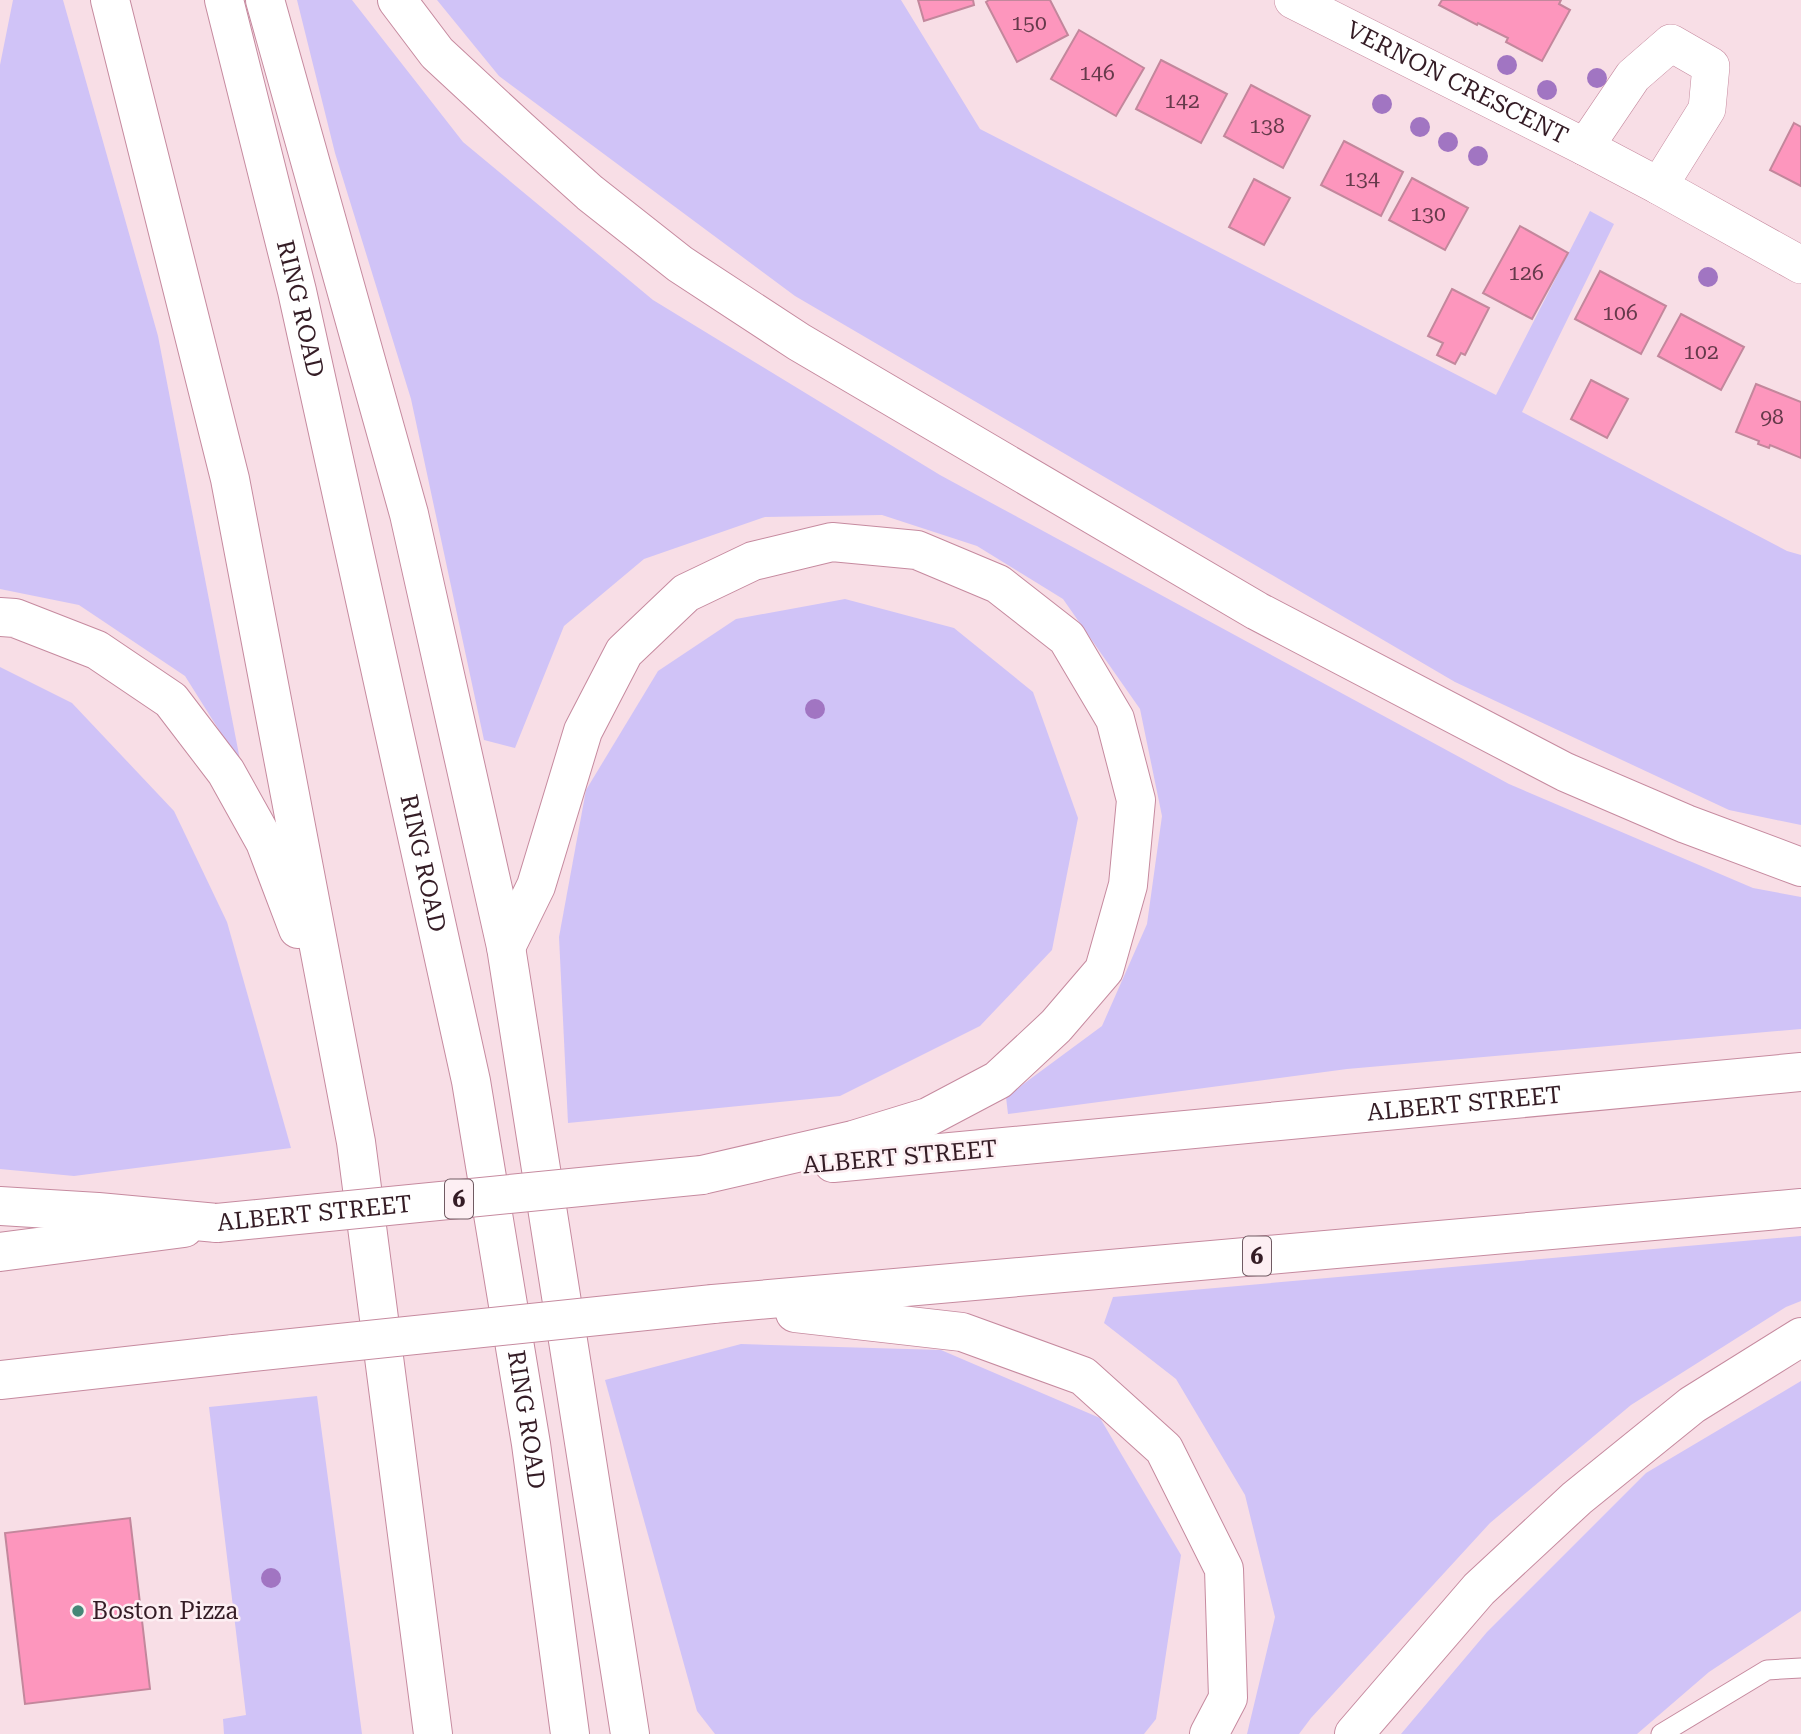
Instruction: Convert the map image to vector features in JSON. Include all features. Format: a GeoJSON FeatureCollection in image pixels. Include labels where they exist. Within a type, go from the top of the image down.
{"type":"FeatureCollection","features":[{"type":"Feature","properties":{"kind":"main road"},"geometry":{"type":"LineString","coordinates":[[110,0],[230,479],[356,1142],[433,1734]]}},
{"type":"Feature","properties":{"kind":"main road","name":"RING ROAD"},"geometry":{"type":"LineString","coordinates":[[224,0],[300,305],[471,1081],[531,1444],[570,1734]]}},
{"type":"Feature","properties":{"kind":"main road"},"geometry":{"type":"LineString","coordinates":[[265,0],[409,514],[506,947],[635,1726]]}},
{"type":"Feature","properties":{"kind":"main road"},"geometry":{"type":"LineString","coordinates":[[397,0],[438,53],[590,193],[680,264],[799,342],[1269,617],[1565,772],[1686,824],[1801,867]]}},
{"type":"Feature","properties":{"kind":"main road"},"geometry":{"type":"LineString","coordinates":[[506,947],[536,886],[583,730],[624,652],[686,593],[753,561],[832,542],[917,550],[998,584],[1067,638],[1115,719],[1136,800],[1128,885],[1104,970],[1056,1026],[998,1080],[928,1117],[853,1140],[702,1175]]}},
{"type":"Feature","properties":{"kind":"main road"},"geometry":{"type":"LineString","coordinates":[[0,617],[15,618],[97,650],[171,700],[226,772],[265,842],[309,960],[356,1142]]}},
{"type":"Feature","properties":{"kind":"main road","name":"ALBERT STREET"},"geometry":{"type":"LineString","coordinates":[[0,1252],[217,1223],[1801,1072]]}},
{"type":"Feature","properties":{"kind":"main road"},"geometry":{"type":"LineString","coordinates":[[0,1206],[217,1223]]}},
{"type":"Feature","properties":{"kind":"main road","name":"6"},"geometry":{"type":"LineString","coordinates":[[0,1380],[713,1304],[1801,1208]]}},
{"type":"Feature","properties":{"kind":"main road"},"geometry":{"type":"LineString","coordinates":[[713,1304],[962,1332],[1083,1376],[1164,1449],[1224,1569],[1228,1698],[1209,1734]]}},
{"type":"Feature","properties":{"kind":"main road"},"geometry":{"type":"LineString","coordinates":[[1354,1734],[1479,1589],[1577,1498],[1692,1405],[1801,1337]]}},
{"type":"Feature","properties":{"kind":"street","name":"VERNON CRESCENT"},"geometry":{"type":"LineString","coordinates":[[1293,0],[1585,147],[1801,265]]}},
{"type":"Feature","properties":{"kind":"street","name":"VERNON CRESCENT"},"geometry":{"type":"LineString","coordinates":[[1585,147],[1633,76],[1671,43],[1711,66],[1707,109],[1659,186]]}},
{"type":"Feature","properties":{"kind":"lane"},"geometry":{"type":"LineString","coordinates":[[1661,1734],[1768,1670],[1801,1668]]}},
{"type":"Feature","properties":{"kind":"shaded area"},"geometry":{"type":"Polygon","coordinates":[[[13,0],[63,0],[158,336],[241,765],[185,676],[79,605],[0,589],[0,65],[13,0]]]}},
{"type":"Feature","properties":{"kind":"shaded area"},"geometry":{"type":"Polygon","coordinates":[[[297,0],[352,0],[463,142],[653,300],[940,475],[1509,784],[1753,888],[1801,897],[1801,1029],[1347,1069],[1008,1114],[1006,1097],[1102,1026],[1147,924],[1162,816],[1140,709],[1063,599],[977,546],[882,515],[765,517],[644,559],[564,626],[515,748],[484,740],[411,399],[335,153],[297,0]]]}},
{"type":"Feature","properties":{"kind":"shaded area"},"geometry":{"type":"Polygon","coordinates":[[[437,0],[901,0],[980,129],[1496,395],[1590,211],[1614,224],[1522,412],[1787,551],[1801,555],[1801,825],[1729,810],[1455,682],[795,296],[499,76],[437,0]]]}},
{"type":"Feature","properties":{"kind":"shaded area"},"geometry":{"type":"Polygon","coordinates":[[[845,599],[954,628],[1033,692],[1078,818],[1052,950],[980,1026],[840,1096],[568,1123],[559,937],[586,790],[658,671],[736,619],[845,599]]]}},
{"type":"Feature","properties":{"kind":"shaded area"},"geometry":{"type":"Polygon","coordinates":[[[0,667],[72,703],[174,811],[227,922],[291,1148],[74,1176],[0,1169],[0,667]]]}},
{"type":"Feature","properties":{"kind":"shaded area"},"geometry":{"type":"Polygon","coordinates":[[[1801,1236],[1801,1301],[1786,1307],[1631,1405],[1490,1523],[1299,1734],[1247,1734],[1275,1617],[1245,1495],[1176,1379],[1104,1323],[1113,1297],[1801,1236]]]}},
{"type":"Feature","properties":{"kind":"shaded area"},"geometry":{"type":"Polygon","coordinates":[[[741,1344],[941,1350],[1100,1418],[1181,1555],[1156,1719],[1144,1734],[715,1734],[697,1711],[605,1380],[741,1344]]]}},
{"type":"Feature","properties":{"kind":"shaded area"},"geometry":{"type":"Polygon","coordinates":[[[1801,1381],[1801,1611],[1709,1672],[1637,1734],[1401,1734],[1487,1632],[1646,1473],[1801,1381]]]}},
{"type":"Feature","properties":{"kind":"shaded area"},"geometry":{"type":"Polygon","coordinates":[[[317,1396],[362,1734],[224,1734],[223,1719],[246,1715],[209,1407],[317,1396]]]}},
{"type":"Feature","properties":{"kind":"building"},"geometry":{"type":"Polygon","coordinates":[[[918,0],[973,0],[974,5],[924,21],[918,0]]]}},
{"type":"Feature","properties":{"kind":"building"},"geometry":{"type":"Polygon","coordinates":[[[1050,0],[1068,35],[1017,62],[986,2],[1050,0]]]}},
{"type":"Feature","properties":{"kind":"building"},"geometry":{"type":"Polygon","coordinates":[[[1442,0],[1561,0],[1559,4],[1570,10],[1542,61],[1506,42],[1508,38],[1439,5],[1442,0]]]}},
{"type":"Feature","properties":{"kind":"building"},"geometry":{"type":"Polygon","coordinates":[[[1079,30],[1144,68],[1116,116],[1051,79],[1079,30]]]}},
{"type":"Feature","properties":{"kind":"building"},"geometry":{"type":"Polygon","coordinates":[[[1161,60],[1227,94],[1201,143],[1136,109],[1161,60]]]}},
{"type":"Feature","properties":{"kind":"building"},"geometry":{"type":"Polygon","coordinates":[[[1251,85],[1310,116],[1283,168],[1224,136],[1251,85]]]}},
{"type":"Feature","properties":{"kind":"building"},"geometry":{"type":"Polygon","coordinates":[[[1794,123],[1801,127],[1801,186],[1770,170],[1794,123]]]}},
{"type":"Feature","properties":{"kind":"building"},"geometry":{"type":"Polygon","coordinates":[[[1344,141],[1403,172],[1381,216],[1321,185],[1344,141]]]}},
{"type":"Feature","properties":{"kind":"building"},"geometry":{"type":"Polygon","coordinates":[[[1412,178],[1468,208],[1445,250],[1389,220],[1412,178]]]}},
{"type":"Feature","properties":{"kind":"building"},"geometry":{"type":"Polygon","coordinates":[[[1254,179],[1290,198],[1264,245],[1229,227],[1254,179]]]}},
{"type":"Feature","properties":{"kind":"building"},"geometry":{"type":"Polygon","coordinates":[[[1520,226],[1568,253],[1532,319],[1483,293],[1520,226]]]}},
{"type":"Feature","properties":{"kind":"building"},"geometry":{"type":"Polygon","coordinates":[[[1600,271],[1666,306],[1641,354],[1575,319],[1600,271]]]}},
{"type":"Feature","properties":{"kind":"building"},"geometry":{"type":"Polygon","coordinates":[[[1452,289],[1489,308],[1465,355],[1461,353],[1455,364],[1437,355],[1443,343],[1428,336],[1452,289]]]}},
{"type":"Feature","properties":{"kind":"building"},"geometry":{"type":"Polygon","coordinates":[[[1681,314],[1744,347],[1721,390],[1658,356],[1681,314]]]}},
{"type":"Feature","properties":{"kind":"building"},"geometry":{"type":"Polygon","coordinates":[[[1591,380],[1628,399],[1607,438],[1571,419],[1591,380]]]}},
{"type":"Feature","properties":{"kind":"building"},"geometry":{"type":"Polygon","coordinates":[[[1756,384],[1801,402],[1801,458],[1770,445],[1769,448],[1758,444],[1759,441],[1736,432],[1756,384]]]}},
{"type":"Feature","properties":{"kind":"building","name":"Boston Pizza"},"geometry":{"type":"Polygon","coordinates":[[[130,1518],[150,1689],[25,1704],[5,1533],[130,1518]]]}},
{"type":"Feature","properties":{"kind":"place","name":"Boston Pizza"},"geometry":{"type":"Point","coordinates":[78,1611]}}]}
